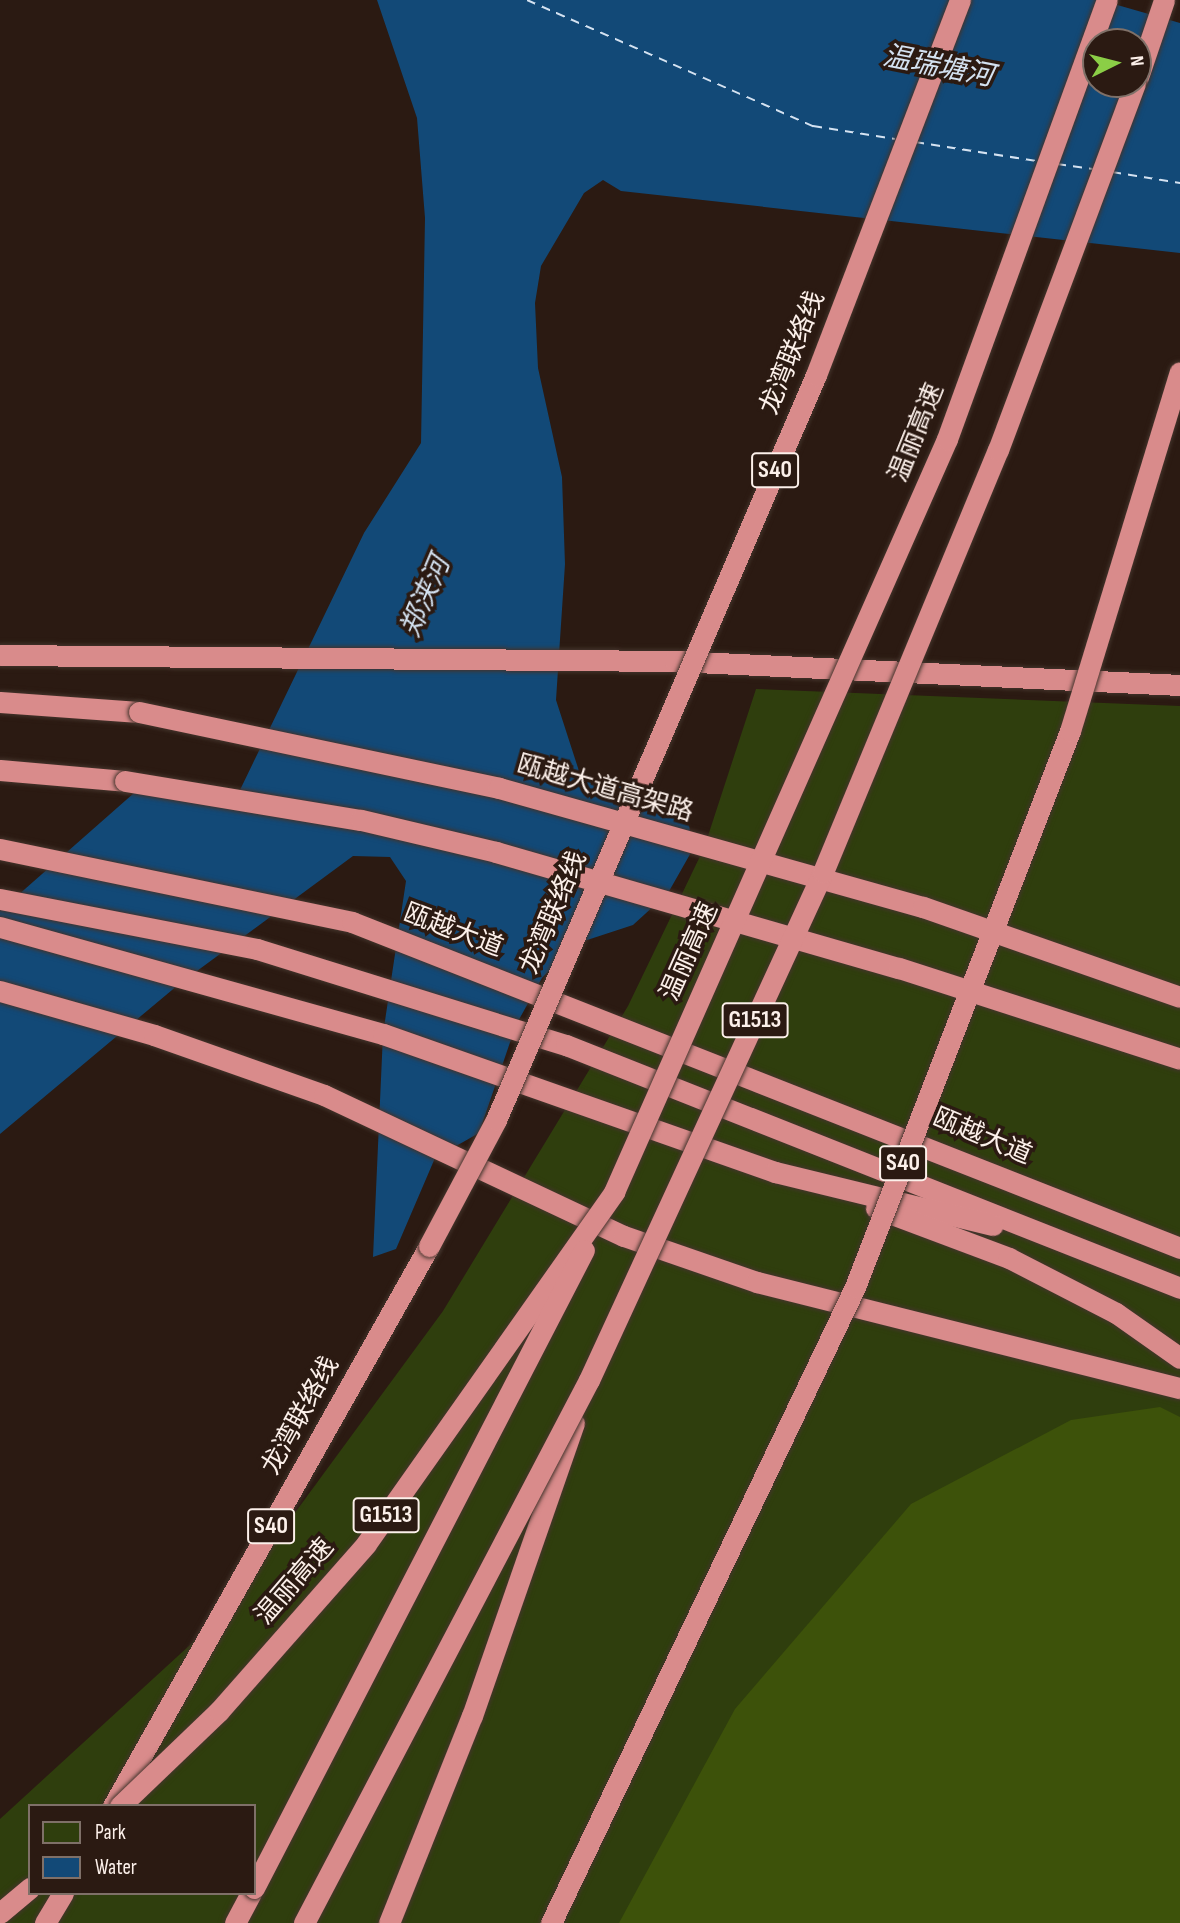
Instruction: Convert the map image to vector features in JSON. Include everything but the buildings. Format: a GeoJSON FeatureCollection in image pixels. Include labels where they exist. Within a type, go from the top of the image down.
{"type":"FeatureCollection","features":[{"type":"Feature","properties":{"kind":"highway","name":"龙湾联络线"},"geometry":{"type":"LineString","coordinates":[[114,1804],[496,1120],[816,375],[960,0]]}},
{"type":"Feature","properties":{"kind":"highway","name":"温丽高速"},"geometry":{"type":"LineString","coordinates":[[122,1804],[219,1711],[366,1544],[614,1192],[947,439],[1107,0]]}},
{"type":"Feature","properties":{"kind":"highway"},"geometry":{"type":"LineString","coordinates":[[1152,36],[1164,0]]}},
{"type":"Feature","properties":{"kind":"highway","name":"G1513"},"geometry":{"type":"LineString","coordinates":[[304,1923],[589,1380],[823,872],[998,450],[1130,98]]}},
{"type":"Feature","properties":{"kind":"highway","name":"S40"},"geometry":{"type":"LineString","coordinates":[[551,1923],[855,1287],[1069,731],[1180,372]]}},
{"type":"Feature","properties":{"kind":"highway"},"geometry":{"type":"LineString","coordinates":[[0,655],[675,662],[1180,685]]}},
{"type":"Feature","properties":{"kind":"highway","name":"瓯越大道高架路"},"geometry":{"type":"LineString","coordinates":[[0,702],[139,712],[499,788],[923,907],[1180,997]]}},
{"type":"Feature","properties":{"kind":"highway"},"geometry":{"type":"LineString","coordinates":[[0,770],[125,782],[322,814],[496,852],[899,968],[1180,1059]]}},
{"type":"Feature","properties":{"kind":"highway","name":"瓯越大道"},"geometry":{"type":"LineString","coordinates":[[0,849],[352,922],[587,1012],[770,1091],[883,1126],[1180,1248]]}},
{"type":"Feature","properties":{"kind":"highway"},"geometry":{"type":"LineString","coordinates":[[0,899],[257,949],[566,1045],[1180,1288]]}},
{"type":"Feature","properties":{"kind":"highway"},"geometry":{"type":"LineString","coordinates":[[0,927],[383,1034],[775,1172],[1009,1258],[1116,1313],[1180,1358]]}},
{"type":"Feature","properties":{"kind":"highway"},"geometry":{"type":"LineString","coordinates":[[0,991],[154,1035],[324,1095],[497,1171],[624,1236],[757,1282],[1180,1388]]}},
{"type":"Feature","properties":{"kind":"highway"},"geometry":{"type":"LineString","coordinates":[[775,1172],[1070,1244]]}},
{"type":"Feature","properties":{"kind":"highway"},"geometry":{"type":"LineString","coordinates":[[256,1884],[614,1192]]}},
{"type":"Feature","properties":{"kind":"highway"},"geometry":{"type":"LineString","coordinates":[[389,1923],[472,1716],[589,1380]]}},
{"type":"Feature","properties":{"kind":"highway"},"geometry":{"type":"LineString","coordinates":[[0,1913],[28,1890]]}},
{"type":"Feature","properties":{"kind":"highway"},"geometry":{"type":"LineString","coordinates":[[45,1923],[62,1895]]}},
{"type":"Feature","properties":{"kind":"highway"},"geometry":{"type":"LineString","coordinates":[[235,1923],[250,1895]]}},
{"type":"Feature","properties":{"kind":"green space"},"geometry":{"type":"Polygon","coordinates":[[[756,689],[1180,706],[1180,1923],[0,1923],[0,1819],[214,1623],[443,1311],[628,1006],[704,848],[756,689]]]}},
{"type":"Feature","properties":{"kind":"green space"},"geometry":{"type":"Polygon","coordinates":[[[1160,1407],[1180,1417],[1180,1923],[619,1923],[735,1709],[911,1504],[1071,1420],[1160,1407]]]}},
{"type":"Feature","properties":{"kind":"water"},"geometry":{"type":"Polygon","coordinates":[[[377,0],[1100,0],[1180,23],[1180,253],[621,191],[603,180],[584,193],[541,266],[535,303],[538,368],[562,477],[565,564],[556,700],[579,771],[674,802],[689,825],[693,849],[668,893],[633,925],[575,944],[542,978],[516,1025],[479,1133],[435,1158],[396,1249],[373,1257],[383,1034],[406,881],[390,857],[353,856],[178,985],[0,1134],[0,911],[134,793],[240,790],[364,533],[421,443],[425,218],[417,118],[377,0]]]}},
{"type":"Feature","properties":{"kind":"ferry route"},"geometry":{"type":"LineString","coordinates":[[527,0],[813,126],[895,139]]}},
{"type":"Feature","properties":{"kind":"ferry route"},"geometry":{"type":"LineString","coordinates":[[915,142],[1037,161]]}},
{"type":"Feature","properties":{"kind":"ferry route"},"geometry":{"type":"LineString","coordinates":[[1057,164],[1093,169]]}},
{"type":"Feature","properties":{"kind":"ferry route"},"geometry":{"type":"LineString","coordinates":[[1112,172],[1180,183]]}},
{"type":"Feature","properties":{"kind":"water label","name":"温瑞塘河"},"geometry":{"type":"Point","coordinates":[938,67]}},
{"type":"Feature","properties":{"kind":"water label","name":"郑浃河"},"geometry":{"type":"Point","coordinates":[426,597]}}]}
